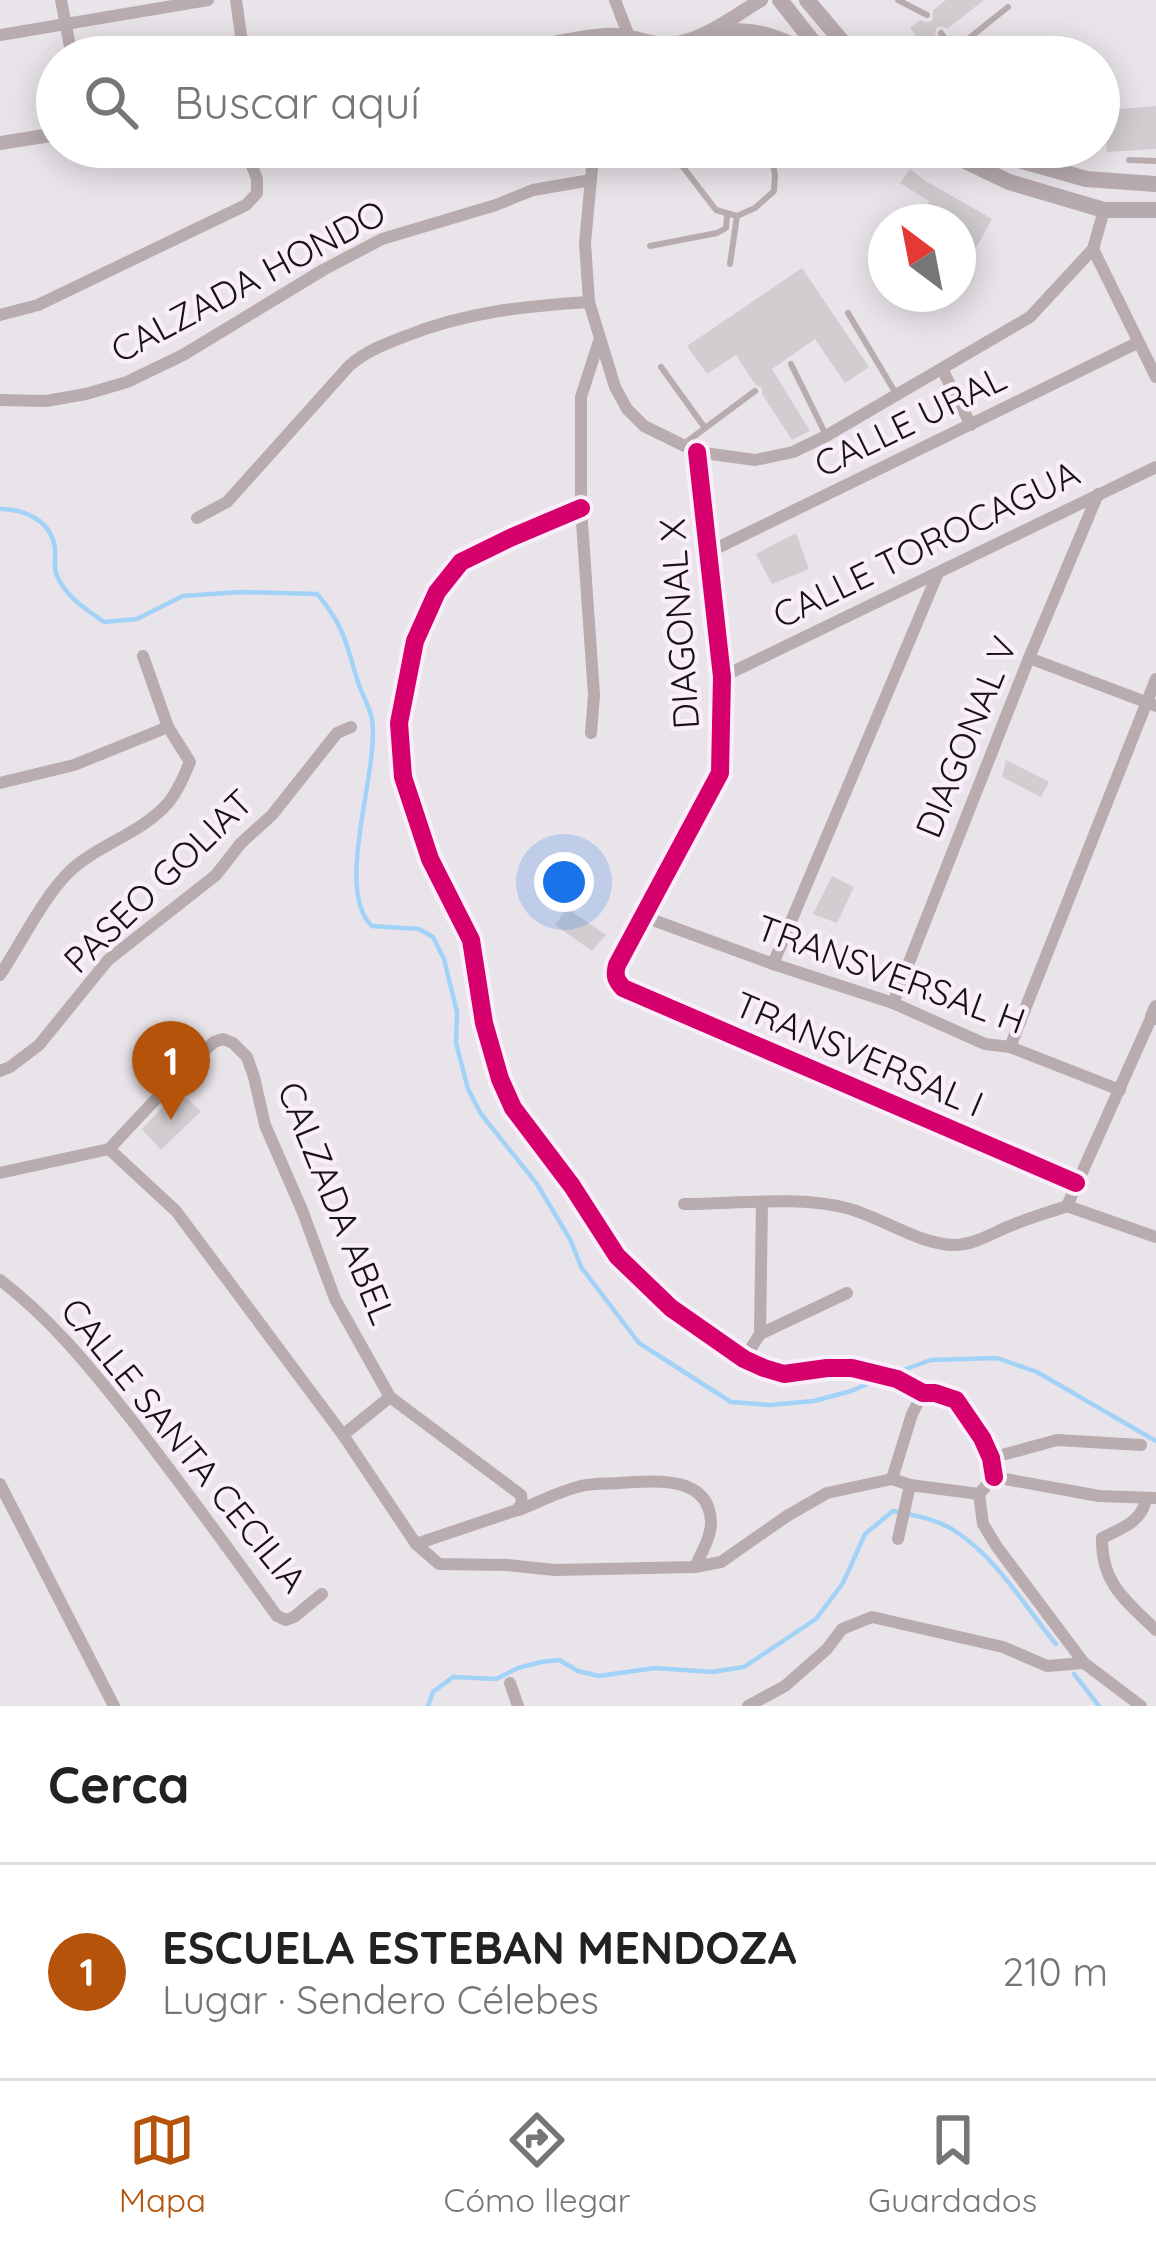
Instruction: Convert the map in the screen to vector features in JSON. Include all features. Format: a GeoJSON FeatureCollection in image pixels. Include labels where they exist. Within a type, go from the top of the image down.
{"type":"FeatureCollection","features":[{"type":"Feature","properties":{"kind":"main road"},"geometry":{"type":"LineString","coordinates":[[780,0],[802,36]]}},
{"type":"Feature","properties":{"kind":"main road"},"geometry":{"type":"LineString","coordinates":[[815,3],[839,36]]}},
{"type":"Feature","properties":{"kind":"main road"},"geometry":{"type":"LineString","coordinates":[[979,168],[1009,182],[1104,210],[1156,210]]}},
{"type":"Feature","properties":{"kind":"main road"},"geometry":{"type":"LineString","coordinates":[[1047,168],[1086,179],[1156,184]]}},
{"type":"Feature","properties":{"kind":"street"},"geometry":{"type":"LineString","coordinates":[[61,0],[68,36]]}},
{"type":"Feature","properties":{"kind":"street"},"geometry":{"type":"LineString","coordinates":[[0,35],[208,0]]}},
{"type":"Feature","properties":{"kind":"street"},"geometry":{"type":"LineString","coordinates":[[236,0],[241,36]]}},
{"type":"Feature","properties":{"kind":"street"},"geometry":{"type":"LineString","coordinates":[[615,0],[628,34]]}},
{"type":"Feature","properties":{"kind":"street"},"geometry":{"type":"LineString","coordinates":[[695,36],[761,0]]}},
{"type":"Feature","properties":{"kind":"street"},"geometry":{"type":"LineString","coordinates":[[710,31],[747,30],[773,36]]}},
{"type":"Feature","properties":{"kind":"street"},"geometry":{"type":"LineString","coordinates":[[597,36],[636,36]]}},
{"type":"Feature","properties":{"kind":"street"},"geometry":{"type":"LineString","coordinates":[[0,143],[36,137]]}},
{"type":"Feature","properties":{"kind":"street"},"geometry":{"type":"LineString","coordinates":[[0,315],[38,305],[246,206],[257,193],[253,168]]}},
{"type":"Feature","properties":{"kind":"street"},"geometry":{"type":"LineString","coordinates":[[592,168],[585,243],[589,302],[615,387],[627,409],[644,426],[698,452],[755,460],[793,452],[826,436],[1030,317],[1093,248],[1104,210]]}},
{"type":"Feature","properties":{"kind":"street","name":"CALZADA HONDO"},"geometry":{"type":"LineString","coordinates":[[0,400],[46,400],[127,382],[183,355],[376,242],[538,189],[591,180]]}},
{"type":"Feature","properties":{"kind":"street"},"geometry":{"type":"LineString","coordinates":[[1093,248],[1156,377]]}},
{"type":"Feature","properties":{"kind":"street"},"geometry":{"type":"LineString","coordinates":[[197,518],[227,502],[349,366],[370,351],[455,318],[589,302]]}},
{"type":"Feature","properties":{"kind":"street"},"geometry":{"type":"LineString","coordinates":[[591,733],[594,695],[581,508],[581,398],[599,341]]}},
{"type":"Feature","properties":{"kind":"street","name":"CALLE URAL"},"geometry":{"type":"LineString","coordinates":[[710,552],[1137,344]]}},
{"type":"Feature","properties":{"kind":"street"},"geometry":{"type":"LineString","coordinates":[[942,369],[970,424]]}},
{"type":"Feature","properties":{"kind":"street","name":"DIAGONAL X"},"geometry":{"type":"LineString","coordinates":[[617,982],[617,965],[641,916],[720,773],[722,677],[698,452]]}},
{"type":"Feature","properties":{"kind":"street","name":"CALLE TOROCAGUA"},"geometry":{"type":"LineString","coordinates":[[722,677],[1156,467]]}},
{"type":"Feature","properties":{"kind":"street","name":"DIAGONAL V"},"geometry":{"type":"LineString","coordinates":[[893,1003],[1098,494]]}},
{"type":"Feature","properties":{"kind":"street"},"geometry":{"type":"LineString","coordinates":[[581,508],[460,562],[437,592],[415,641],[399,723],[403,776],[430,859],[471,940],[484,1023],[500,1079],[513,1108],[617,1256],[670,1308],[744,1359],[784,1374],[852,1368],[897,1378],[923,1393],[935,1393],[961,1405],[982,1438],[994,1477]]}},
{"type":"Feature","properties":{"kind":"street"},"geometry":{"type":"LineString","coordinates":[[773,964],[939,572]]}},
{"type":"Feature","properties":{"kind":"street"},"geometry":{"type":"LineString","coordinates":[[0,976],[62,878],[84,857],[167,804],[190,762],[168,727],[143,656]]}},
{"type":"Feature","properties":{"kind":"street"},"geometry":{"type":"LineString","coordinates":[[1029,658],[1151,704]]}},
{"type":"Feature","properties":{"kind":"street"},"geometry":{"type":"LineString","coordinates":[[1010,1047],[1151,704],[1156,679]]}},
{"type":"Feature","properties":{"kind":"street"},"geometry":{"type":"LineString","coordinates":[[0,783],[74,765],[168,727]]}},
{"type":"Feature","properties":{"kind":"street","name":"PASEO GOLIAT"},"geometry":{"type":"LineString","coordinates":[[0,1071],[39,1045],[108,960],[216,875],[337,733],[351,728]]}},
{"type":"Feature","properties":{"kind":"street","name":"TRANSVERSAL H"},"geometry":{"type":"LineString","coordinates":[[641,916],[893,1003],[985,1044],[1010,1047],[1120,1090]]}},
{"type":"Feature","properties":{"kind":"street","name":"TRANSVERSAL I"},"geometry":{"type":"LineString","coordinates":[[617,982],[1076,1183]]}},
{"type":"Feature","properties":{"kind":"street"},"geometry":{"type":"LineString","coordinates":[[1067,1206],[1155,1014]]}},
{"type":"Feature","properties":{"kind":"street","name":"CALZADA ABEL"},"geometry":{"type":"LineString","coordinates":[[110,1149],[214,1042],[233,1043],[247,1057],[265,1125],[335,1299],[390,1397],[508,1484],[520,1496],[518,1510]]}},
{"type":"Feature","properties":{"kind":"street"},"geometry":{"type":"LineString","coordinates":[[0,1173],[110,1149],[176,1211],[343,1435],[416,1544],[439,1564],[555,1570],[695,1567],[721,1562],[827,1493],[892,1480],[979,1494]]}},
{"type":"Feature","properties":{"kind":"street"},"geometry":{"type":"LineString","coordinates":[[683,1204],[814,1202],[846,1208],[926,1240],[954,1245],[975,1242],[1067,1206],[1156,1237]]}},
{"type":"Feature","properties":{"kind":"street"},"geometry":{"type":"LineString","coordinates":[[744,1359],[760,1334],[763,1203]]}},
{"type":"Feature","properties":{"kind":"street","name":"CALLE SANTA CECILIA"},"geometry":{"type":"LineString","coordinates":[[0,1280],[28,1301],[88,1364],[277,1616],[294,1616],[322,1594]]}},
{"type":"Feature","properties":{"kind":"street"},"geometry":{"type":"LineString","coordinates":[[760,1334],[847,1293]]}},
{"type":"Feature","properties":{"kind":"street"},"geometry":{"type":"LineString","coordinates":[[892,1480],[923,1393]]}},
{"type":"Feature","properties":{"kind":"street"},"geometry":{"type":"LineString","coordinates":[[343,1435],[390,1397]]}},
{"type":"Feature","properties":{"kind":"street"},"geometry":{"type":"LineString","coordinates":[[991,1458],[1057,1440],[1141,1445]]}},
{"type":"Feature","properties":{"kind":"street"},"geometry":{"type":"LineString","coordinates":[[994,1477],[979,1494],[983,1524],[997,1547],[1084,1663],[1141,1706]]}},
{"type":"Feature","properties":{"kind":"street"},"geometry":{"type":"LineString","coordinates":[[994,1477],[1100,1496],[1151,1498],[1144,1513],[1102,1538],[1102,1559],[1118,1592],[1156,1630]]}},
{"type":"Feature","properties":{"kind":"street"},"geometry":{"type":"LineString","coordinates":[[416,1544],[583,1485],[671,1481],[699,1493],[707,1505],[710,1531],[695,1567]]}},
{"type":"Feature","properties":{"kind":"street"},"geometry":{"type":"LineString","coordinates":[[0,1484],[114,1706]]}},
{"type":"Feature","properties":{"kind":"street"},"geometry":{"type":"LineString","coordinates":[[898,1539],[910,1485]]}},
{"type":"Feature","properties":{"kind":"street"},"geometry":{"type":"LineString","coordinates":[[748,1706],[785,1686],[842,1629],[872,1617],[1003,1646],[1047,1666],[1084,1663]]}},
{"type":"Feature","properties":{"kind":"street"},"geometry":{"type":"LineString","coordinates":[[510,1682],[518,1706]]}},
{"type":"Feature","properties":{"kind":"lane"},"geometry":{"type":"LineString","coordinates":[[898,0],[927,15]]}},
{"type":"Feature","properties":{"kind":"lane"},"geometry":{"type":"LineString","coordinates":[[974,36],[1008,7]]}},
{"type":"Feature","properties":{"kind":"lane"},"geometry":{"type":"LineString","coordinates":[[1129,160],[1156,161]]}},
{"type":"Feature","properties":{"kind":"lane"},"geometry":{"type":"LineString","coordinates":[[684,168],[716,210],[732,216],[755,208],[774,191],[774,168]]}},
{"type":"Feature","properties":{"kind":"lane"},"geometry":{"type":"LineString","coordinates":[[650,246],[717,233],[732,216]]}},
{"type":"Feature","properties":{"kind":"lane"},"geometry":{"type":"LineString","coordinates":[[730,264],[732,216]]}},
{"type":"Feature","properties":{"kind":"lane"},"geometry":{"type":"LineString","coordinates":[[848,313],[897,395]]}},
{"type":"Feature","properties":{"kind":"lane"},"geometry":{"type":"LineString","coordinates":[[790,364],[826,436]]}},
{"type":"Feature","properties":{"kind":"lane"},"geometry":{"type":"LineString","coordinates":[[661,367],[705,428]]}},
{"type":"Feature","properties":{"kind":"lane"},"geometry":{"type":"LineString","coordinates":[[682,445],[755,391]]}},
{"type":"Feature","properties":{"kind":"building"},"geometry":{"type":"Polygon","coordinates":[[[946,0],[984,0],[947,29],[936,28],[935,36],[916,36],[910,28],[920,20],[932,21],[933,10],[946,0]]]}},
{"type":"Feature","properties":{"kind":"building"},"geometry":{"type":"Polygon","coordinates":[[[1156,106],[1156,149],[1120,151],[1120,109],[1156,106]]]}},
{"type":"Feature","properties":{"kind":"building"},"geometry":{"type":"Polygon","coordinates":[[[910,169],[966,204],[927,204],[900,183],[910,169]]]}},
{"type":"Feature","properties":{"kind":"building"},"geometry":{"type":"Polygon","coordinates":[[[976,210],[992,219],[976,248],[976,210]]]}},
{"type":"Feature","properties":{"kind":"building"},"geometry":{"type":"Polygon","coordinates":[[[802,268],[869,367],[845,383],[815,339],[772,369],[810,431],[792,440],[736,355],[707,374],[687,346],[802,268]]]}},
{"type":"Feature","properties":{"kind":"building"},"geometry":{"type":"Polygon","coordinates":[[[796,533],[809,569],[772,584],[756,554],[796,533]]]}},
{"type":"Feature","properties":{"kind":"building"},"geometry":{"type":"Polygon","coordinates":[[[1006,760],[1049,782],[1041,797],[1002,777],[1006,760]]]}},
{"type":"Feature","properties":{"kind":"building"},"geometry":{"type":"Polygon","coordinates":[[[832,876],[854,887],[837,923],[813,914],[832,876]]]}},
{"type":"Feature","properties":{"kind":"building"},"geometry":{"type":"Polygon","coordinates":[[[567,908],[606,935],[592,951],[555,925],[567,908]]]}},
{"type":"Feature","properties":{"kind":"building"},"geometry":{"type":"Polygon","coordinates":[[[178,1091],[201,1111],[161,1150],[142,1129],[178,1091]]]}},
{"type":"Feature","properties":{"kind":"waterway"},"geometry":{"type":"LineString","coordinates":[[0,509],[26,513],[46,528],[64,589],[104,622],[137,619],[183,596],[317,594],[340,627],[372,719],[357,858],[361,909],[372,926],[419,929],[433,937],[444,959],[457,1012],[456,1043],[468,1089],[481,1114],[537,1184],[581,1267],[639,1343],[731,1402],[814,1401],[879,1379]]}},
{"type":"Feature","properties":{"kind":"waterway"},"geometry":{"type":"LineString","coordinates":[[889,1375],[931,1360],[997,1358],[1037,1372],[1156,1441]]}},
{"type":"Feature","properties":{"kind":"waterway"},"geometry":{"type":"LineString","coordinates":[[428,1706],[433,1692],[453,1677],[496,1679],[541,1662],[559,1660],[599,1676],[655,1668],[712,1672],[744,1667],[816,1619],[843,1583],[865,1534],[893,1511],[941,1523],[970,1542],[1056,1644]]}},
{"type":"Feature","properties":{"kind":"waterway"},"geometry":{"type":"LineString","coordinates":[[1074,1674],[1099,1706]]}},
{"type":"Feature","properties":{"kind":"cycle path"},"geometry":{"type":"LineString","coordinates":[[697,452],[722,677],[720,773],[617,965],[617,980],[623,988],[1076,1183]]}},
{"type":"Feature","properties":{"kind":"cycle path"},"geometry":{"type":"LineString","coordinates":[[581,508],[461,562],[437,592],[415,641],[399,723],[403,777],[430,859],[471,940],[484,1023],[500,1079],[513,1108],[617,1256],[671,1308],[764,1368],[784,1374],[852,1368],[956,1400],[982,1438],[994,1477]]}},
{"type":"Feature","properties":{"kind":"place","name":"ESCUELA ESTEBAN MENDOZA"},"geometry":{"type":"Point","coordinates":[171,1120]}}]}
